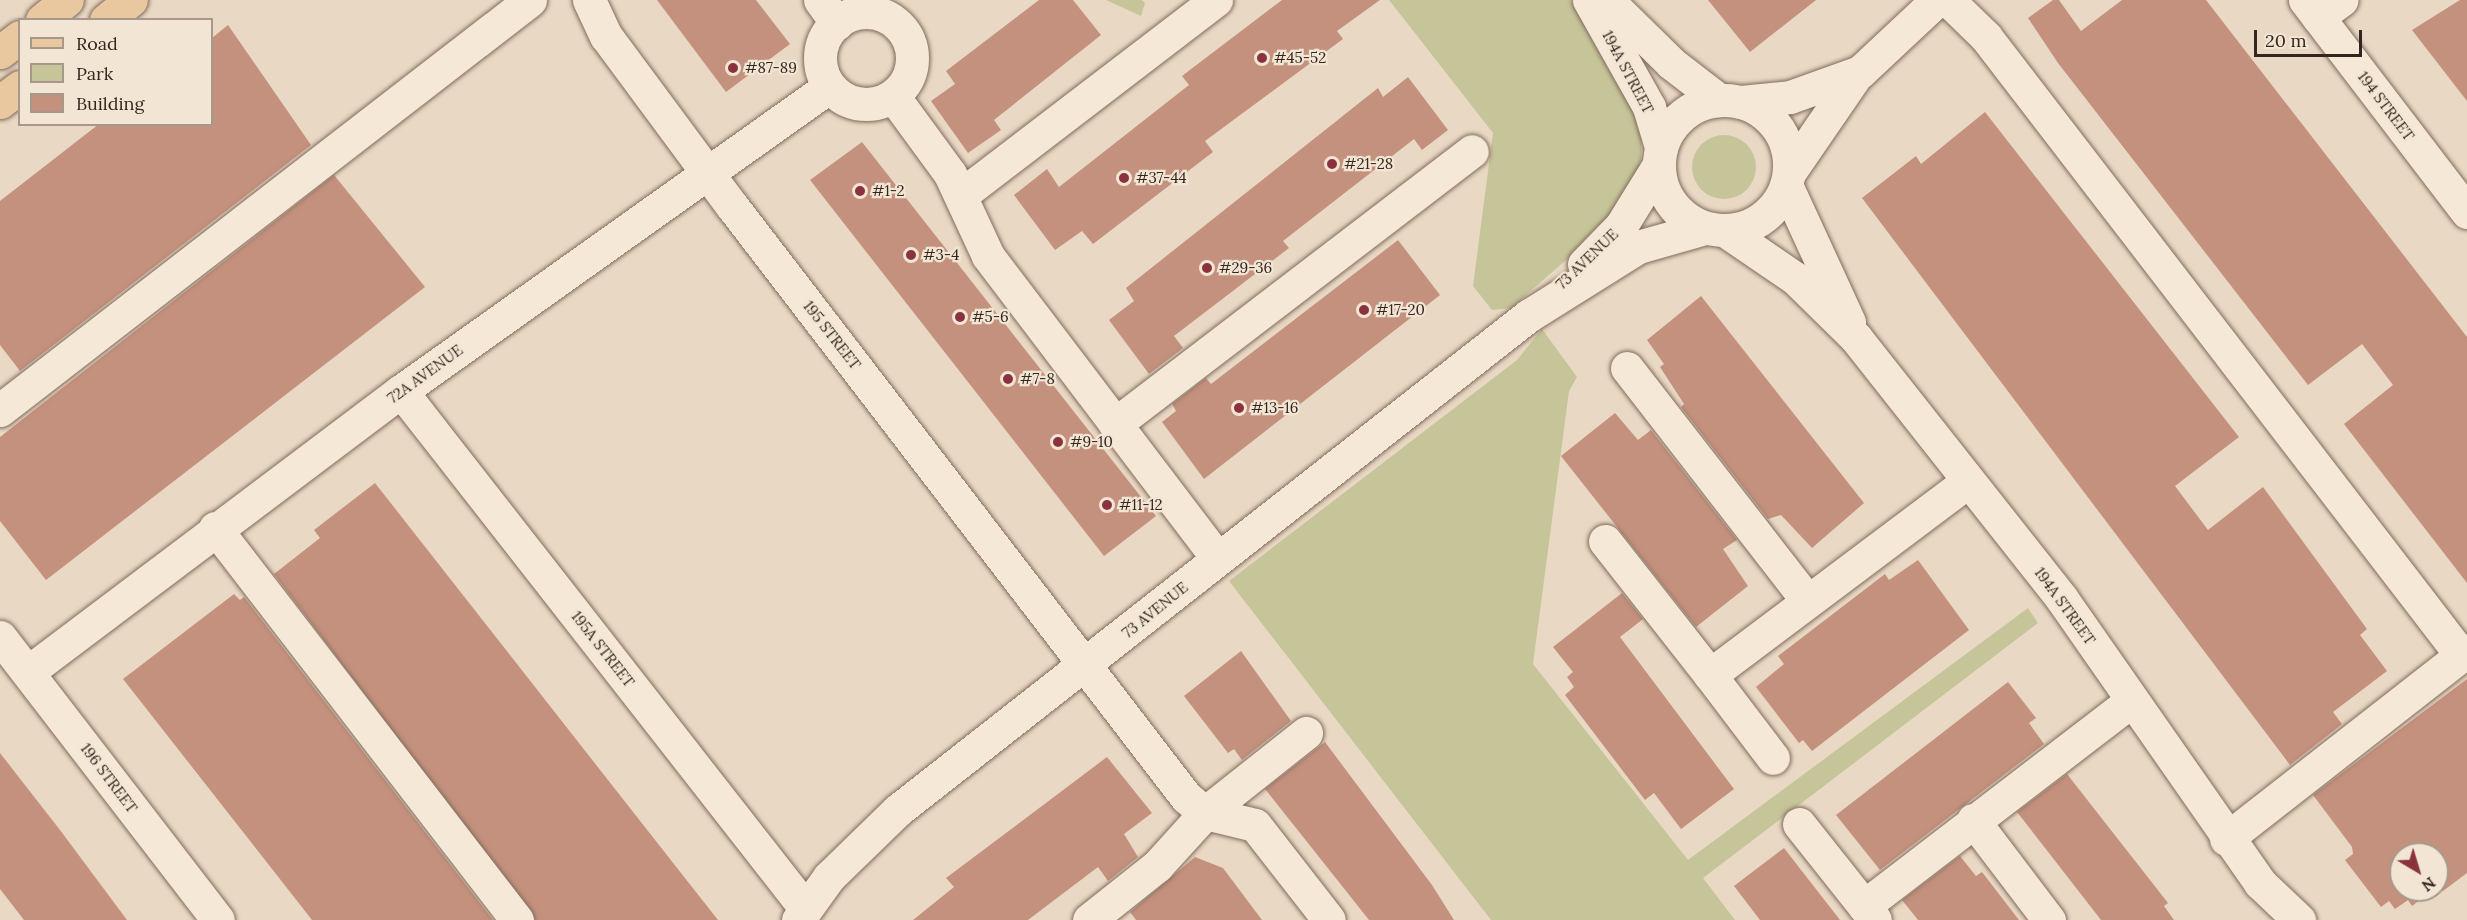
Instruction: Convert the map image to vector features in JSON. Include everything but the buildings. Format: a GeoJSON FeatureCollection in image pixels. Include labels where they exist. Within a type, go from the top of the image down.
{"type":"FeatureCollection","features":[{"type":"Feature","properties":{"kind":"main road"},"geometry":{"type":"LineString","coordinates":[[44,18],[67,0]]}},
{"type":"Feature","properties":{"kind":"main road"},"geometry":{"type":"LineString","coordinates":[[108,18],[131,0]]}},
{"type":"Feature","properties":{"kind":"main road"},"geometry":{"type":"LineString","coordinates":[[0,52],[18,38]]}},
{"type":"Feature","properties":{"kind":"main road"},"geometry":{"type":"LineString","coordinates":[[0,102],[18,88]]}},
{"type":"Feature","properties":{"kind":"street"},"geometry":{"type":"LineString","coordinates":[[0,410],[530,0]]}},
{"type":"Feature","properties":{"kind":"street","name":"195 STREET"},"geometry":{"type":"LineString","coordinates":[[589,0],[606,36],[709,172],[1186,797],[1205,813]]}},
{"type":"Feature","properties":{"kind":"street"},"geometry":{"type":"LineString","coordinates":[[961,195],[1216,0]]}},
{"type":"Feature","properties":{"kind":"street","name":"194A STREET"},"geometry":{"type":"LineString","coordinates":[[1589,0],[1649,107],[1660,157]]}},
{"type":"Feature","properties":{"kind":"street","name":"194A STREET"},"geometry":{"type":"LineString","coordinates":[[1607,0],[1671,63],[1730,101]]}},
{"type":"Feature","properties":{"kind":"street"},"geometry":{"type":"LineString","coordinates":[[1860,72],[1790,98],[1730,101],[1683,114],[1660,157],[1671,204],[1715,229],[1763,217],[1860,72],[1937,0]]}},
{"type":"Feature","properties":{"kind":"street"},"geometry":{"type":"LineString","coordinates":[[1948,0],[1986,38],[2464,653],[2226,839]]}},
{"type":"Feature","properties":{"kind":"street","name":"194 STREET"},"geometry":{"type":"LineString","coordinates":[[2322,6],[2467,212]]}},
{"type":"Feature","properties":{"kind":"street"},"geometry":{"type":"LineString","coordinates":[[829,11],[850,15],[878,14],[906,34],[910,71],[893,96],[853,102],[830,86],[823,74],[822,46],[829,11]]}},
{"type":"Feature","properties":{"kind":"street","name":"72A AVENUE"},"geometry":{"type":"LineString","coordinates":[[28,672],[215,528],[401,391],[830,86]]}},
{"type":"Feature","properties":{"kind":"street"},"geometry":{"type":"LineString","coordinates":[[893,96],[961,195],[988,256],[1218,558]]}},
{"type":"Feature","properties":{"kind":"street"},"geometry":{"type":"LineString","coordinates":[[1730,101],[1772,121],[1788,154],[1788,179]]}},
{"type":"Feature","properties":{"kind":"street"},"geometry":{"type":"LineString","coordinates":[[1115,424],[1473,151]]}},
{"type":"Feature","properties":{"kind":"street","name":"73 AVENUE"},"geometry":{"type":"LineString","coordinates":[[801,914],[898,810],[1528,316],[1611,239],[1660,157]]}},
{"type":"Feature","properties":{"kind":"street","name":"194A STREET"},"geometry":{"type":"LineString","coordinates":[[1788,179],[1856,338]]}},
{"type":"Feature","properties":{"kind":"street","name":"194A STREET"},"geometry":{"type":"LineString","coordinates":[[1715,229],[1795,278],[1856,338],[2062,599],[2226,839],[2260,884],[2299,920]]}},
{"type":"Feature","properties":{"kind":"street","name":"73 AVENUE"},"geometry":{"type":"LineString","coordinates":[[1528,316],[1638,247],[1715,229]]}},
{"type":"Feature","properties":{"kind":"street"},"geometry":{"type":"LineString","coordinates":[[1627,368],[1808,600]]}},
{"type":"Feature","properties":{"kind":"street","name":"195A STREET"},"geometry":{"type":"LineString","coordinates":[[401,391],[801,914]]}},
{"type":"Feature","properties":{"kind":"street"},"geometry":{"type":"LineString","coordinates":[[1710,675],[1968,481]]}},
{"type":"Feature","properties":{"kind":"street"},"geometry":{"type":"LineString","coordinates":[[215,528],[517,920]]}},
{"type":"Feature","properties":{"kind":"street"},"geometry":{"type":"LineString","coordinates":[[1605,541],[1773,758]]}},
{"type":"Feature","properties":{"kind":"street","name":"196 STREET"},"geometry":{"type":"LineString","coordinates":[[0,637],[218,920]]}},
{"type":"Feature","properties":{"kind":"street"},"geometry":{"type":"LineString","coordinates":[[1799,824],[1869,913],[1973,820],[2132,700]]}},
{"type":"Feature","properties":{"kind":"street"},"geometry":{"type":"LineString","coordinates":[[1089,920],[1157,866],[1205,813],[1306,733]]}},
{"type":"Feature","properties":{"kind":"street"},"geometry":{"type":"LineString","coordinates":[[1205,813],[1255,825],[1329,920]]}},
{"type":"Feature","properties":{"kind":"street"},"geometry":{"type":"LineString","coordinates":[[1973,820],[2049,920]]}},
{"type":"Feature","properties":{"kind":"street","name":"194A STREET"},"geometry":{"type":"LineString","coordinates":[[2260,884],[2278,920]]}},
{"type":"Feature","properties":{"kind":"green space"},"geometry":{"type":"Polygon","coordinates":[[[1106,0],[1142,0],[1145,3],[1141,16],[1106,0]]]}},
{"type":"Feature","properties":{"kind":"green space"},"geometry":{"type":"Polygon","coordinates":[[[1389,0],[1570,0],[1625,91],[1642,133],[1640,171],[1606,225],[1511,308],[1492,310],[1473,286],[1493,133],[1389,0]]]}},
{"type":"Feature","properties":{"kind":"green space"},"geometry":{"type":"Polygon","coordinates":[[[1724,135],[1742,140],[1747,144],[1751,149],[1756,167],[1751,185],[1747,190],[1742,194],[1724,199],[1706,194],[1701,190],[1697,185],[1692,167],[1697,149],[1701,144],[1706,140],[1724,135]]]}},
{"type":"Feature","properties":{"kind":"green space"},"geometry":{"type":"Polygon","coordinates":[[[1542,329],[1577,377],[1569,391],[1533,664],[1688,860],[2028,608],[2038,623],[1703,878],[1735,920],[1491,920],[1229,581],[1517,360],[1542,329]]]}},
{"type":"Feature","properties":{"kind":"place","name":"#45-52"},"geometry":{"type":"Point","coordinates":[1262,58]}},
{"type":"Feature","properties":{"kind":"place","name":"#87-89"},"geometry":{"type":"Point","coordinates":[733,68]}},
{"type":"Feature","properties":{"kind":"place","name":"#21-28"},"geometry":{"type":"Point","coordinates":[1332,164]}},
{"type":"Feature","properties":{"kind":"place","name":"#37-44"},"geometry":{"type":"Point","coordinates":[1124,178]}},
{"type":"Feature","properties":{"kind":"place","name":"#1-2"},"geometry":{"type":"Point","coordinates":[860,191]}},
{"type":"Feature","properties":{"kind":"place","name":"#3-4"},"geometry":{"type":"Point","coordinates":[911,255]}},
{"type":"Feature","properties":{"kind":"place","name":"#29-36"},"geometry":{"type":"Point","coordinates":[1207,268]}},
{"type":"Feature","properties":{"kind":"place","name":"#17-20"},"geometry":{"type":"Point","coordinates":[1364,310]}},
{"type":"Feature","properties":{"kind":"place","name":"#5-6"},"geometry":{"type":"Point","coordinates":[960,317]}},
{"type":"Feature","properties":{"kind":"place","name":"#7-8"},"geometry":{"type":"Point","coordinates":[1008,379]}},
{"type":"Feature","properties":{"kind":"place","name":"#13-16"},"geometry":{"type":"Point","coordinates":[1239,408]}},
{"type":"Feature","properties":{"kind":"place","name":"#9-10"},"geometry":{"type":"Point","coordinates":[1058,442]}},
{"type":"Feature","properties":{"kind":"place","name":"#11-12"},"geometry":{"type":"Point","coordinates":[1107,505]}}]}
